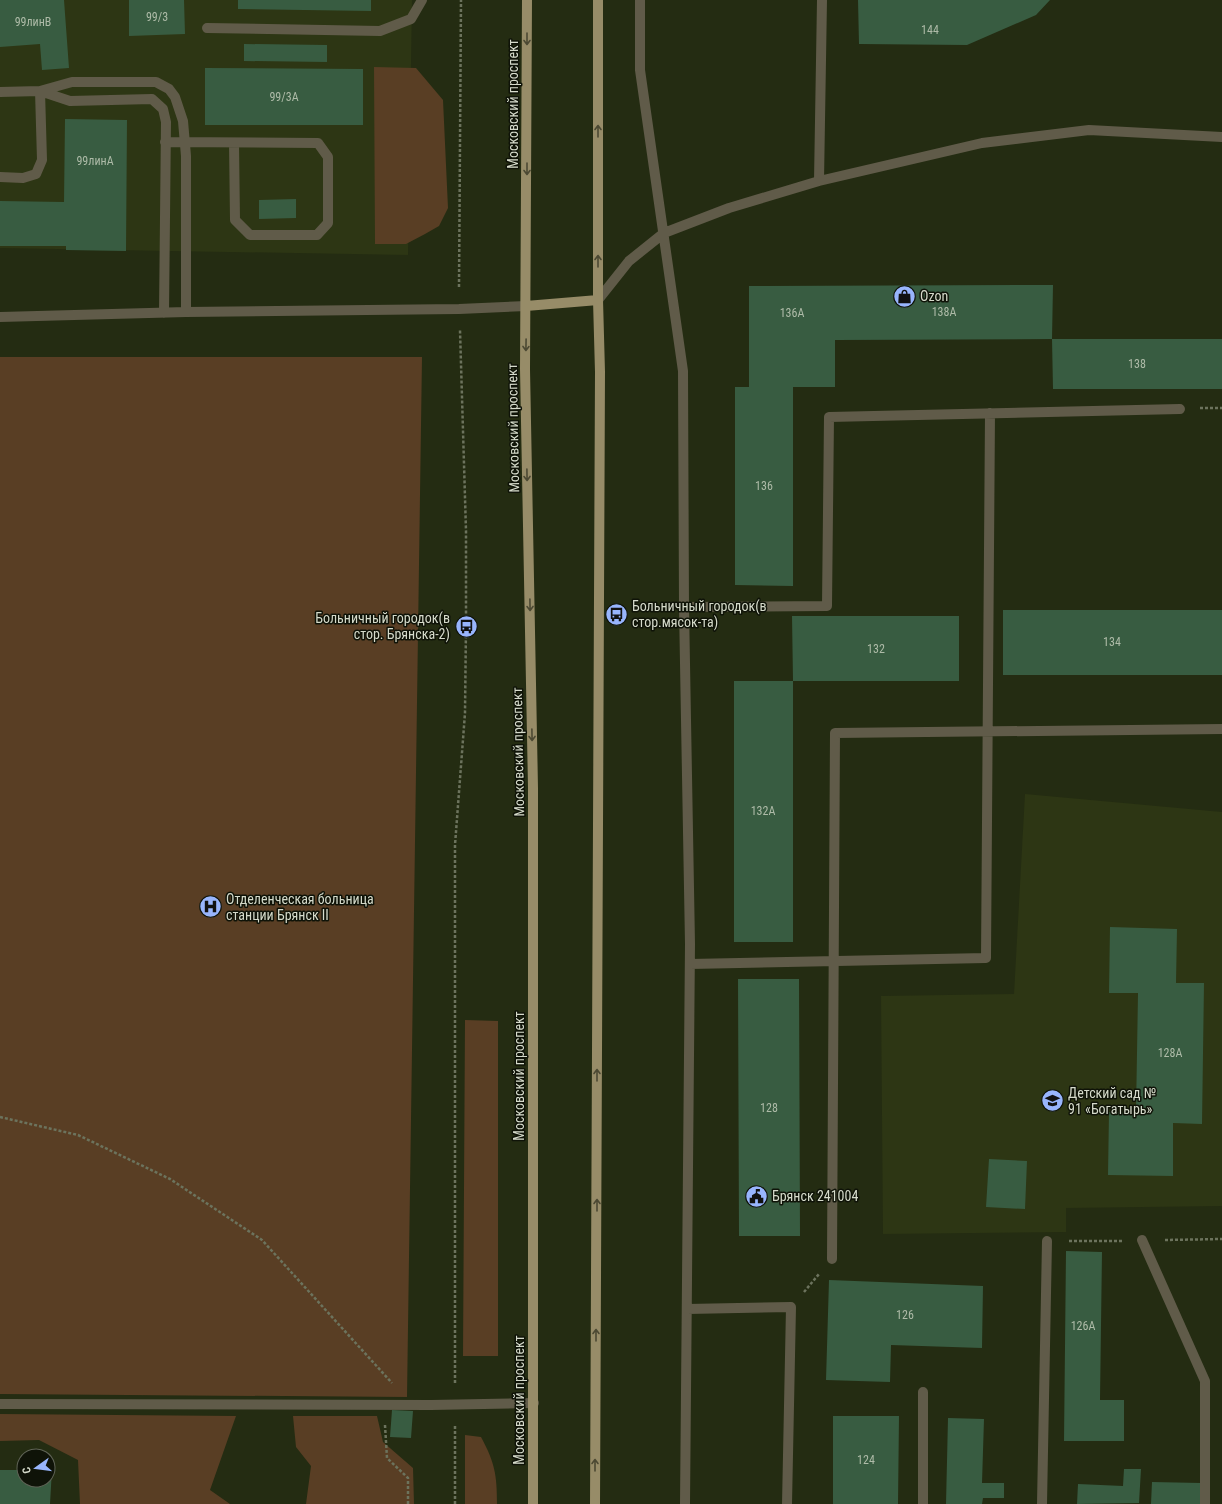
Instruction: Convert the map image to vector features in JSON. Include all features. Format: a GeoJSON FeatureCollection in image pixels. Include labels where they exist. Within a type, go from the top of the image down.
{"type":"FeatureCollection","features":[{"type":"Feature","properties":{"kind":"main road","name":"Московский проспект"},"geometry":{"type":"LineString","coordinates":[[527,0],[526,377],[533,788],[533,1504]]}},
{"type":"Feature","properties":{"kind":"main road"},"geometry":{"type":"LineString","coordinates":[[595,1504],[600,403],[598,300],[598,0]]}},
{"type":"Feature","properties":{"kind":"main road"},"geometry":{"type":"LineString","coordinates":[[526,306],[598,300]]}},
{"type":"Feature","properties":{"kind":"street"},"geometry":{"type":"LineString","coordinates":[[207,28],[380,31],[411,19],[422,0]]}},
{"type":"Feature","properties":{"kind":"street"},"geometry":{"type":"LineString","coordinates":[[640,0],[640,70],[683,371],[684,607],[690,964],[685,1504]]}},
{"type":"Feature","properties":{"kind":"street"},"geometry":{"type":"LineString","coordinates":[[819,181],[822,0]]}},
{"type":"Feature","properties":{"kind":"street"},"geometry":{"type":"LineString","coordinates":[[0,92],[40,91],[72,82],[156,82],[169,89],[175,97],[183,121],[185,142],[186,312]]}},
{"type":"Feature","properties":{"kind":"street"},"geometry":{"type":"LineString","coordinates":[[40,91],[70,101],[152,99],[163,109],[166,122],[164,313]]}},
{"type":"Feature","properties":{"kind":"street"},"geometry":{"type":"LineString","coordinates":[[0,177],[23,178],[36,174],[42,160],[40,91]]}},
{"type":"Feature","properties":{"kind":"street"},"geometry":{"type":"LineString","coordinates":[[598,300],[629,261],[664,233],[729,208],[819,181],[982,143],[1088,130],[1222,137]]}},
{"type":"Feature","properties":{"kind":"street"},"geometry":{"type":"LineString","coordinates":[[165,142],[318,143],[328,157],[328,223],[317,235],[250,235],[235,220],[234,143]]}},
{"type":"Feature","properties":{"kind":"street"},"geometry":{"type":"LineString","coordinates":[[0,317],[186,312],[459,309],[526,306]]}},
{"type":"Feature","properties":{"kind":"street"},"geometry":{"type":"LineString","coordinates":[[684,607],[827,606],[829,417],[1180,409]]}},
{"type":"Feature","properties":{"kind":"street"},"geometry":{"type":"LineString","coordinates":[[690,964],[986,958],[990,413]]}},
{"type":"Feature","properties":{"kind":"street"},"geometry":{"type":"LineString","coordinates":[[832,1259],[836,733],[988,730],[1222,729]]}},
{"type":"Feature","properties":{"kind":"street"},"geometry":{"type":"LineString","coordinates":[[1142,1240],[1205,1381],[1205,1504]]}},
{"type":"Feature","properties":{"kind":"street"},"geometry":{"type":"LineString","coordinates":[[1042,1504],[1046,1241]]}},
{"type":"Feature","properties":{"kind":"street"},"geometry":{"type":"LineString","coordinates":[[687,1309],[791,1307],[788,1504]]}},
{"type":"Feature","properties":{"kind":"street"},"geometry":{"type":"LineString","coordinates":[[923,1392],[924,1504]]}},
{"type":"Feature","properties":{"kind":"street"},"geometry":{"type":"LineString","coordinates":[[0,1404],[455,1405],[534,1403]]}},
{"type":"Feature","properties":{"kind":"path"},"geometry":{"type":"LineString","coordinates":[[455,1504],[455,845],[465,713],[466,626],[466,531],[459,309],[461,0]]}},
{"type":"Feature","properties":{"kind":"path"},"geometry":{"type":"LineString","coordinates":[[0,1117],[78,1135],[170,1179],[262,1240],[394,1386],[402,1405]]}},
{"type":"Feature","properties":{"kind":"path"},"geometry":{"type":"LineString","coordinates":[[791,1307],[832,1259]]}},
{"type":"Feature","properties":{"kind":"path"},"geometry":{"type":"LineString","coordinates":[[383,1405],[387,1458],[408,1478],[408,1504]]}},
{"type":"Feature","properties":{"kind":"shaded area"},"geometry":{"type":"Polygon","coordinates":[[[0,0],[412,0],[408,255],[0,248],[0,0]]]}},
{"type":"Feature","properties":{"kind":"shaded area"},"geometry":{"type":"Polygon","coordinates":[[[374,67],[416,68],[443,100],[448,208],[439,226],[406,244],[375,244],[374,67]]]}},
{"type":"Feature","properties":{"kind":"shaded area","name":"Отделенческая больница станции Брянск II"},"geometry":{"type":"Polygon","coordinates":[[[0,357],[422,357],[407,1397],[0,1394],[0,357]]]}},
{"type":"Feature","properties":{"kind":"shaded area","name":"Детский сад № 91 «Богатырь»"},"geometry":{"type":"Polygon","coordinates":[[[1025,794],[1222,812],[1222,1206],[1066,1208],[1066,1232],[883,1234],[881,996],[1014,994],[1025,794]]]}},
{"type":"Feature","properties":{"kind":"shaded area"},"geometry":{"type":"Polygon","coordinates":[[[465,1020],[498,1021],[498,1356],[463,1356],[465,1020]]]}},
{"type":"Feature","properties":{"kind":"shaded area"},"geometry":{"type":"Polygon","coordinates":[[[0,1414],[236,1416],[210,1490],[230,1504],[80,1504],[78,1460],[39,1440],[0,1441],[0,1414]]]}},
{"type":"Feature","properties":{"kind":"shaded area"},"geometry":{"type":"Polygon","coordinates":[[[293,1416],[377,1416],[383,1442],[413,1468],[414,1504],[306,1504],[311,1466],[296,1447],[293,1416]]]}},
{"type":"Feature","properties":{"kind":"shaded area"},"geometry":{"type":"Polygon","coordinates":[[[465,1435],[481,1437],[486,1446],[496,1477],[497,1504],[465,1504],[465,1435]]]}},
{"type":"Feature","properties":{"kind":"building"},"geometry":{"type":"Polygon","coordinates":[[[0,0],[64,0],[69,68],[42,70],[40,44],[0,47],[0,0]]]}},
{"type":"Feature","properties":{"kind":"building"},"geometry":{"type":"Polygon","coordinates":[[[129,0],[184,0],[185,34],[129,36],[129,0]]]}},
{"type":"Feature","properties":{"kind":"building"},"geometry":{"type":"Polygon","coordinates":[[[238,0],[371,0],[371,11],[238,9],[238,0]]]}},
{"type":"Feature","properties":{"kind":"building"},"geometry":{"type":"Polygon","coordinates":[[[858,0],[1050,0],[1036,15],[967,45],[859,44],[858,0]]]}},
{"type":"Feature","properties":{"kind":"building"},"geometry":{"type":"Polygon","coordinates":[[[244,44],[327,45],[327,62],[244,61],[244,44]]]}},
{"type":"Feature","properties":{"kind":"building"},"geometry":{"type":"Polygon","coordinates":[[[205,68],[363,69],[363,125],[205,125],[205,68]]]}},
{"type":"Feature","properties":{"kind":"building"},"geometry":{"type":"Polygon","coordinates":[[[65,119],[127,120],[126,251],[66,250],[66,246],[0,246],[0,201],[64,202],[65,119]]]}},
{"type":"Feature","properties":{"kind":"building"},"geometry":{"type":"Polygon","coordinates":[[[296,199],[296,218],[259,219],[259,200],[296,199]]]}},
{"type":"Feature","properties":{"kind":"building"},"geometry":{"type":"Polygon","coordinates":[[[1053,285],[1052,339],[835,340],[835,387],[793,387],[793,586],[735,585],[735,387],[749,387],[749,286],[1053,285]]]}},
{"type":"Feature","properties":{"kind":"building"},"geometry":{"type":"Polygon","coordinates":[[[1052,339],[1222,339],[1222,389],[1053,389],[1052,339]]]}},
{"type":"Feature","properties":{"kind":"building"},"geometry":{"type":"Polygon","coordinates":[[[1003,610],[1222,610],[1222,675],[1003,675],[1003,610]]]}},
{"type":"Feature","properties":{"kind":"building"},"geometry":{"type":"Polygon","coordinates":[[[792,616],[959,616],[959,681],[793,681],[792,616]]]}},
{"type":"Feature","properties":{"kind":"building"},"geometry":{"type":"Polygon","coordinates":[[[734,681],[793,681],[793,942],[734,942],[734,681]]]}},
{"type":"Feature","properties":{"kind":"building"},"geometry":{"type":"Polygon","coordinates":[[[1110,927],[1177,929],[1176,983],[1204,983],[1202,1124],[1173,1123],[1173,1176],[1108,1175],[1109,1112],[1136,1113],[1138,993],[1109,993],[1110,927]]]}},
{"type":"Feature","properties":{"kind":"building"},"geometry":{"type":"Polygon","coordinates":[[[738,979],[799,979],[800,1236],[739,1236],[738,979]]]}},
{"type":"Feature","properties":{"kind":"building"},"geometry":{"type":"Polygon","coordinates":[[[989,1159],[1027,1161],[1025,1209],[986,1207],[989,1159]]]}},
{"type":"Feature","properties":{"kind":"building"},"geometry":{"type":"Polygon","coordinates":[[[1066,1251],[1102,1252],[1100,1400],[1124,1400],[1124,1441],[1064,1441],[1066,1251]]]}},
{"type":"Feature","properties":{"kind":"building"},"geometry":{"type":"Polygon","coordinates":[[[829,1280],[983,1286],[982,1348],[891,1345],[890,1382],[826,1380],[829,1280]]]}},
{"type":"Feature","properties":{"kind":"building"},"geometry":{"type":"Polygon","coordinates":[[[392,1410],[413,1411],[411,1438],[390,1437],[392,1410]]]}},
{"type":"Feature","properties":{"kind":"building"},"geometry":{"type":"Polygon","coordinates":[[[833,1416],[899,1416],[898,1504],[833,1504],[833,1416]]]}},
{"type":"Feature","properties":{"kind":"building"},"geometry":{"type":"Polygon","coordinates":[[[948,1418],[984,1419],[982,1483],[1004,1483],[1004,1498],[983,1498],[982,1504],[946,1504],[948,1418]]]}},
{"type":"Feature","properties":{"kind":"building"},"geometry":{"type":"Polygon","coordinates":[[[1124,1469],[1141,1469],[1139,1503],[1077,1504],[1078,1484],[1123,1486],[1124,1469]]]}},
{"type":"Feature","properties":{"kind":"building"},"geometry":{"type":"Polygon","coordinates":[[[0,1470],[16,1470],[16,1488],[51,1488],[50,1504],[0,1504],[0,1470]]]}},
{"type":"Feature","properties":{"kind":"building"},"geometry":{"type":"Polygon","coordinates":[[[1152,1482],[1201,1483],[1201,1504],[1151,1504],[1152,1482]]]}},
{"type":"Feature","properties":{"kind":"place","name":"Ozon"},"geometry":{"type":"Point","coordinates":[905,296]}},
{"type":"Feature","properties":{"kind":"place","name":"Больничный городок(в стор.мясок-та)"},"geometry":{"type":"Point","coordinates":[616,614]}},
{"type":"Feature","properties":{"kind":"place","name":"Больничный городок(в стор. Брянска-2)"},"geometry":{"type":"Point","coordinates":[466,626]}},
{"type":"Feature","properties":{"kind":"place","name":"Отделенческая больница станции Брянск II"},"geometry":{"type":"Point","coordinates":[211,907]}},
{"type":"Feature","properties":{"kind":"place","name":"Детский сад № 91 «Богатырь»"},"geometry":{"type":"Point","coordinates":[1052,1101]}},
{"type":"Feature","properties":{"kind":"place","name":"Брянск 241004"},"geometry":{"type":"Point","coordinates":[756,1196]}}]}
